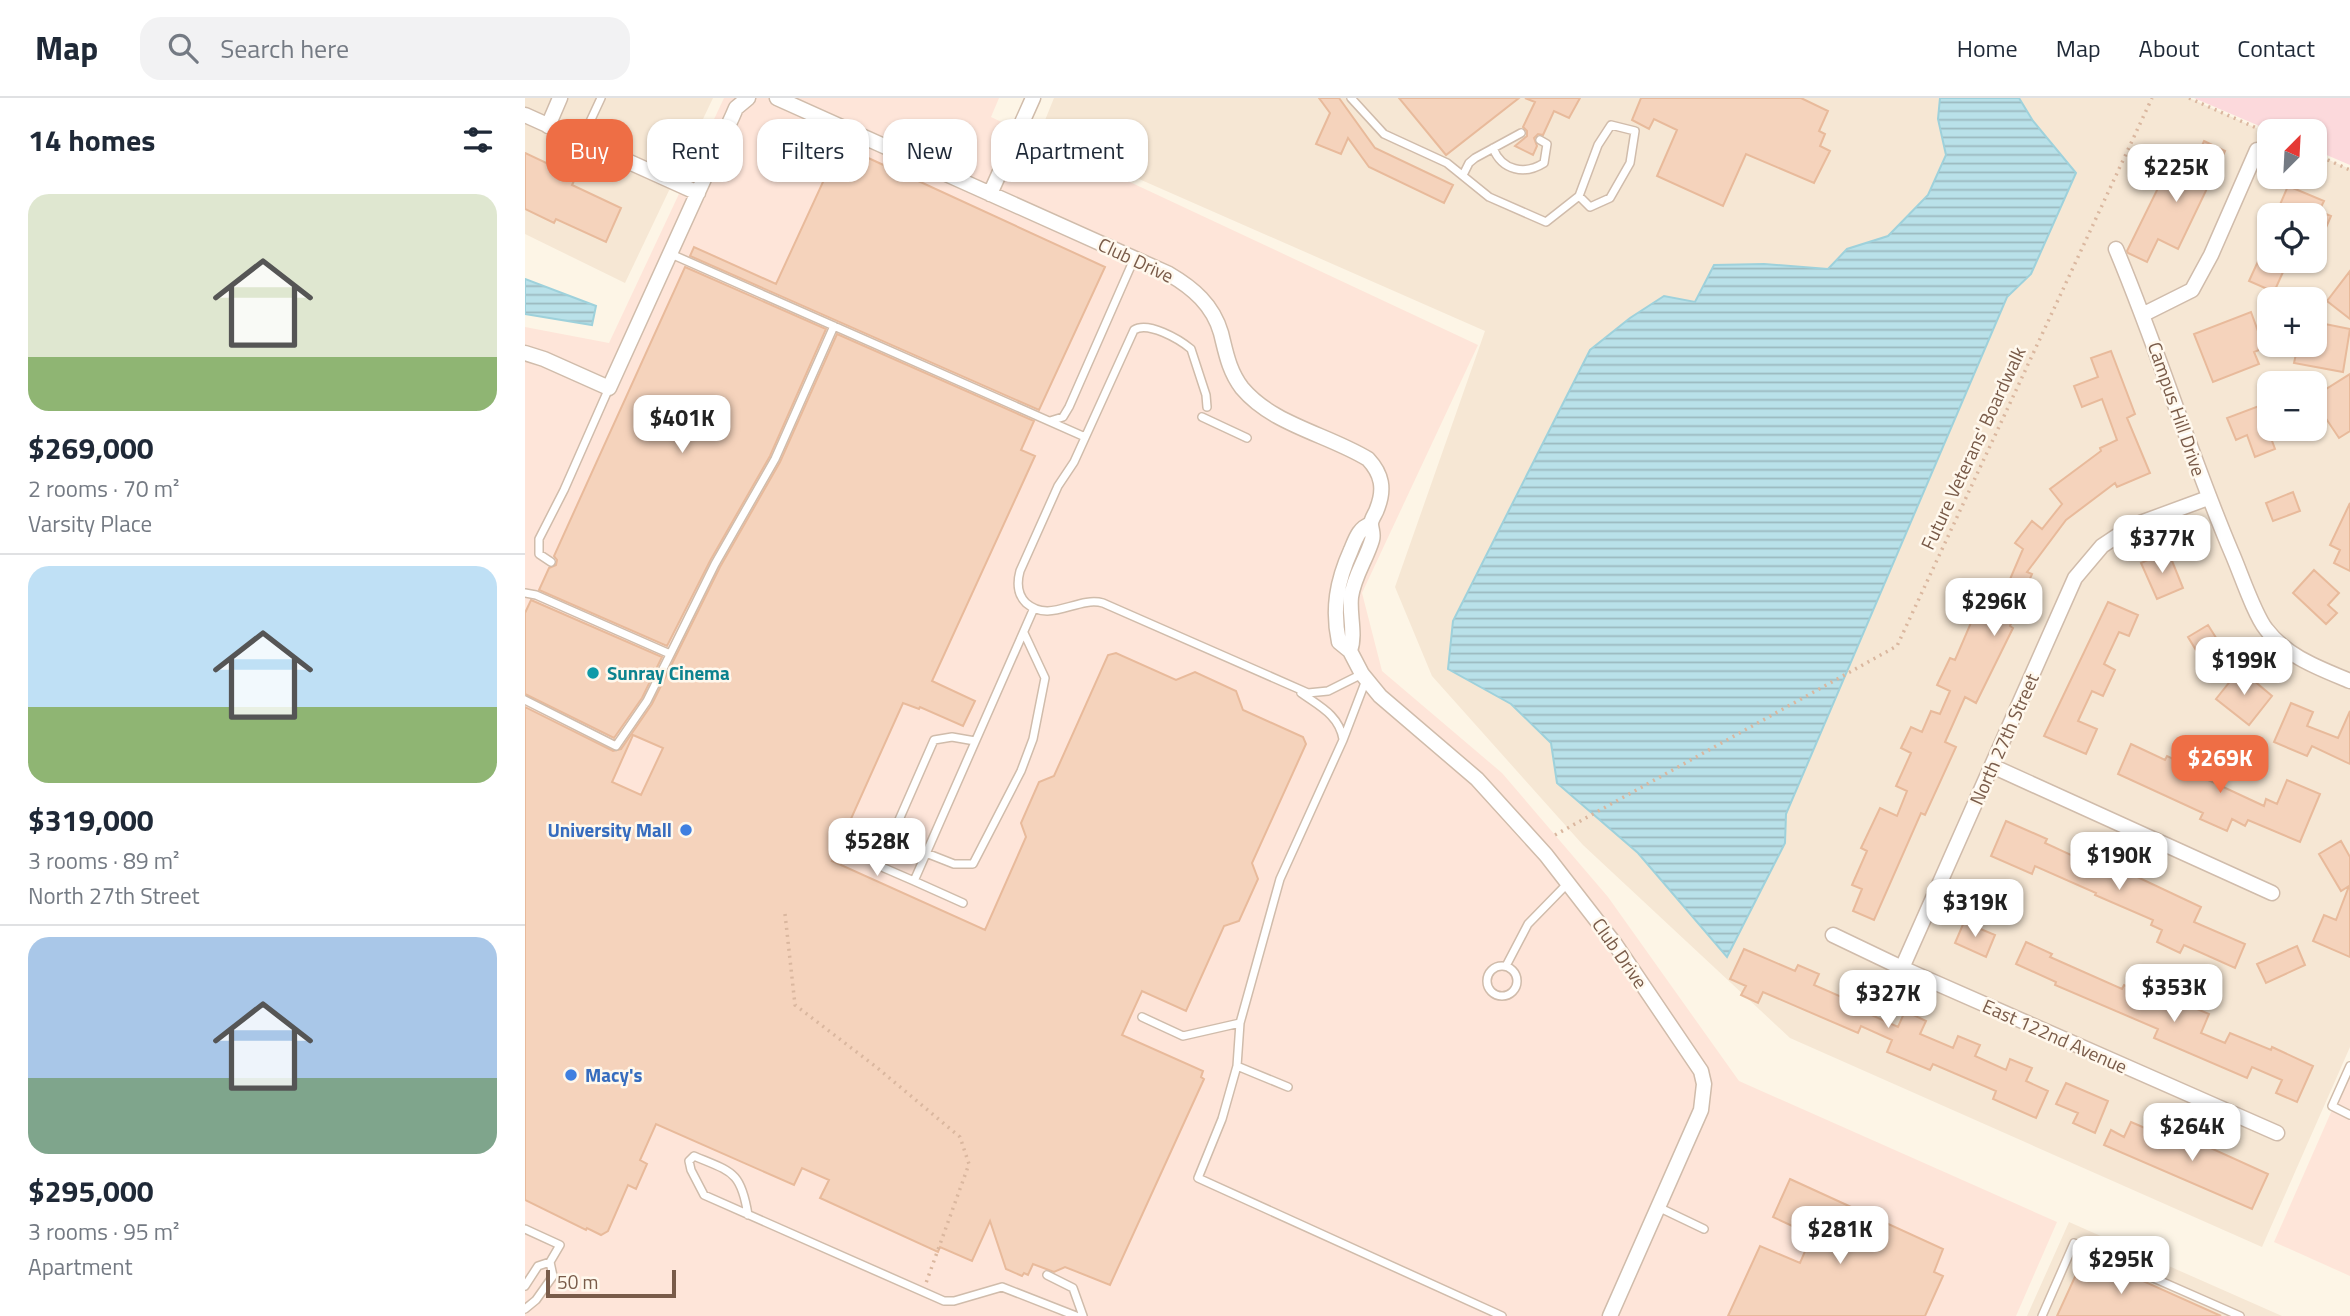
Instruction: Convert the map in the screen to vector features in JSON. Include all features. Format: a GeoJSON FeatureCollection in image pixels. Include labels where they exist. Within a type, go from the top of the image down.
{"type":"FeatureCollection","features":[{"type":"Feature","properties":{"kind":"street"},"geometry":{"type":"LineString","coordinates":[[551,119],[559,98]]}},
{"type":"Feature","properties":{"kind":"street"},"geometry":{"type":"LineString","coordinates":[[525,353],[609,388],[736,108],[748,98]]}},
{"type":"Feature","properties":{"kind":"street","name":"Club Drive"},"geometry":{"type":"LineString","coordinates":[[777,98],[1135,258],[1182,282],[1206,303],[1215,317],[1233,374],[1251,397],[1276,415],[1360,454],[1376,468],[1383,489],[1371,524],[1359,533],[1341,575],[1336,597],[1335,621],[1339,642],[1350,651],[1364,677],[1380,696],[1486,789],[1569,883],[1615,944],[1694,1059],[1705,1084],[1701,1110],[1610,1316]]}},
{"type":"Feature","properties":{"kind":"street"},"geometry":{"type":"LineString","coordinates":[[990,194],[1033,98]]}},
{"type":"Feature","properties":{"kind":"street"},"geometry":{"type":"LineString","coordinates":[[525,115],[546,125]]}},
{"type":"Feature","properties":{"kind":"street"},"geometry":{"type":"LineString","coordinates":[[2144,314],[2192,290],[2211,255],[2257,150]]}},
{"type":"Feature","properties":{"kind":"street"},"geometry":{"type":"LineString","coordinates":[[633,164],[698,193]]}},
{"type":"Feature","properties":{"kind":"street","name":"Campus Hill Drive"},"geometry":{"type":"LineString","coordinates":[[2116,249],[2144,314],[2209,498],[2264,627],[2284,649],[2311,665],[2350,681]]}},
{"type":"Feature","properties":{"kind":"street","name":"North 27th Street"},"geometry":{"type":"LineString","coordinates":[[1902,968],[2075,578],[2102,546],[2132,526],[2209,498]]}},
{"type":"Feature","properties":{"kind":"street"},"geometry":{"type":"LineString","coordinates":[[1992,766],[2272,893]]}},
{"type":"Feature","properties":{"kind":"street","name":"East 122nd Avenue"},"geometry":{"type":"LineString","coordinates":[[1833,935],[2277,1133]]}},
{"type":"Feature","properties":{"kind":"lane"},"geometry":{"type":"LineString","coordinates":[[591,119],[601,98]]}},
{"type":"Feature","properties":{"kind":"lane"},"geometry":{"type":"LineString","coordinates":[[1351,98],[1384,134],[1447,163],[1489,197],[1546,222],[1579,195],[1598,145],[1611,125],[1635,131],[1630,163],[1610,198],[1590,207],[1579,195]]}},
{"type":"Feature","properties":{"kind":"lane"},"geometry":{"type":"LineString","coordinates":[[1463,175],[1469,163],[1521,133]]}},
{"type":"Feature","properties":{"kind":"lane"},"geometry":{"type":"LineString","coordinates":[[1493,148],[1497,158],[1513,169],[1531,171],[1544,163],[1547,144],[1540,140]]}},
{"type":"Feature","properties":{"kind":"lane"},"geometry":{"type":"LineString","coordinates":[[670,254],[1085,437]]}},
{"type":"Feature","properties":{"kind":"lane"},"geometry":{"type":"LineString","coordinates":[[1035,419],[1055,421],[1063,417],[1135,258]]}},
{"type":"Feature","properties":{"kind":"lane"},"geometry":{"type":"LineString","coordinates":[[525,700],[617,746],[647,701],[715,564],[775,459],[834,326]]}},
{"type":"Feature","properties":{"kind":"lane"},"geometry":{"type":"LineString","coordinates":[[1207,407],[1206,395],[1191,349],[1148,327],[1138,327],[1131,334],[1074,462],[1052,498],[1020,571],[1019,591],[1022,598],[1034,608],[1049,611],[1088,601],[1103,603],[1308,693],[1328,691],[1364,677]]}},
{"type":"Feature","properties":{"kind":"lane"},"geometry":{"type":"LineString","coordinates":[[551,562],[539,554],[537,544],[564,491],[609,388]]}},
{"type":"Feature","properties":{"kind":"lane"},"geometry":{"type":"LineString","coordinates":[[1202,417],[1247,438]]}},
{"type":"Feature","properties":{"kind":"lane"},"geometry":{"type":"LineString","coordinates":[[525,593],[536,595],[670,654]]}},
{"type":"Feature","properties":{"kind":"lane"},"geometry":{"type":"LineString","coordinates":[[914,881],[1034,608]]}},
{"type":"Feature","properties":{"kind":"lane"},"geometry":{"type":"LineString","coordinates":[[975,741],[952,737],[934,740],[895,829],[904,843],[954,864],[973,864],[1021,771],[1033,739],[1045,678],[1024,633]]}},
{"type":"Feature","properties":{"kind":"lane"},"geometry":{"type":"LineString","coordinates":[[1364,677],[1343,740],[1280,879],[1240,1023],[1237,1066],[1222,1119],[1198,1178],[1502,1316]]}},
{"type":"Feature","properties":{"kind":"lane"},"geometry":{"type":"LineString","coordinates":[[1297,690],[1329,713],[1341,727],[1343,740]]}},
{"type":"Feature","properties":{"kind":"lane"},"geometry":{"type":"LineString","coordinates":[[884,868],[963,903]]}},
{"type":"Feature","properties":{"kind":"lane"},"geometry":{"type":"LineString","coordinates":[[1506,966],[1528,924],[1569,883]]}},
{"type":"Feature","properties":{"kind":"lane"},"geometry":{"type":"LineString","coordinates":[[1496,966],[1506,966],[1515,972],[1517,987],[1510,994],[1500,996],[1488,987],[1487,977],[1496,966]]}},
{"type":"Feature","properties":{"kind":"lane"},"geometry":{"type":"LineString","coordinates":[[1142,1017],[1183,1036],[1240,1023]]}},
{"type":"Feature","properties":{"kind":"lane"},"geometry":{"type":"LineString","coordinates":[[1237,1066],[1288,1087]]}},
{"type":"Feature","properties":{"kind":"lane"},"geometry":{"type":"LineString","coordinates":[[2350,1066],[2332,1106],[2350,1115]]}},
{"type":"Feature","properties":{"kind":"lane"},"geometry":{"type":"LineString","coordinates":[[748,1215],[745,1194],[734,1173],[694,1156],[689,1161],[691,1170],[703,1195],[748,1215],[923,1292],[944,1301],[954,1301],[993,1288],[1008,1287],[1076,1316]]}},
{"type":"Feature","properties":{"kind":"lane"},"geometry":{"type":"LineString","coordinates":[[1658,1207],[1704,1229]]}},
{"type":"Feature","properties":{"kind":"lane"},"geometry":{"type":"LineString","coordinates":[[525,1230],[560,1245],[550,1262],[538,1266],[525,1286]]}},
{"type":"Feature","properties":{"kind":"lane"},"geometry":{"type":"LineString","coordinates":[[2042,1316],[2074,1243],[2240,1316]]}},
{"type":"Feature","properties":{"kind":"lane"},"geometry":{"type":"LineString","coordinates":[[525,1309],[536,1300],[553,1276],[550,1262]]}},
{"type":"Feature","properties":{"kind":"lane"},"geometry":{"type":"LineString","coordinates":[[1047,1275],[1073,1288],[1083,1316]]}},
{"type":"Feature","properties":{"kind":"path","name":"Future Veterans' Boardwalk"},"geometry":{"type":"LineString","coordinates":[[1555,835],[1897,646],[2152,98]]}},
{"type":"Feature","properties":{"kind":"path"},"geometry":{"type":"LineString","coordinates":[[2189,98],[2257,128]]}},
{"type":"Feature","properties":{"kind":"path"},"geometry":{"type":"LineString","coordinates":[[2327,159],[2350,170]]}},
{"type":"Feature","properties":{"kind":"path"},"geometry":{"type":"LineString","coordinates":[[785,914],[795,1004],[960,1137],[969,1164],[923,1292]]}},
{"type":"Feature","properties":{"kind":"shaded area"},"geometry":{"type":"Polygon","coordinates":[[[525,98],[713,98],[703,119],[647,119],[647,182],[673,182],[625,283],[525,234],[525,98]]]}},
{"type":"Feature","properties":{"kind":"shaded area"},"geometry":{"type":"Polygon","coordinates":[[[724,98],[999,98],[991,117],[995,119],[991,119],[991,182],[1130,182],[1478,345],[1362,593],[1382,671],[1502,773],[1608,897],[1739,1081],[2057,1222],[2016,1316],[525,1316],[525,327],[609,343],[685,182],[743,182],[743,119],[714,119],[724,98]]]}},
{"type":"Feature","properties":{"kind":"shaded area"},"geometry":{"type":"Polygon","coordinates":[[[1054,98],[2189,98],[2257,128],[2257,189],[2327,189],[2327,159],[2350,169],[2350,1047],[2262,1247],[1790,1038],[1583,845],[1432,676],[1395,587],[1485,331],[1146,182],[1148,119],[1045,119],[1054,98]]]}},
{"type":"Feature","properties":{"kind":"shaded area"},"geometry":{"type":"Polygon","coordinates":[[[2194,98],[2350,98],[2350,165],[2327,155],[2327,119],[2257,119],[2257,125],[2194,98]]]}},
{"type":"Feature","properties":{"kind":"shaded area"},"geometry":{"type":"Polygon","coordinates":[[[2350,1069],[2350,1276],[2274,1242],[2350,1069]]]}},
{"type":"Feature","properties":{"kind":"shaded area"},"geometry":{"type":"Polygon","coordinates":[[[2069,1222],[2282,1316],[2027,1316],[2069,1222]]]}},
{"type":"Feature","properties":{"kind":"water"},"geometry":{"type":"Polygon","coordinates":[[[1940,98],[2019,98],[2033,121],[2076,173],[2031,274],[2007,297],[1786,814],[1785,843],[1727,957],[1638,853],[1557,783],[1551,743],[1511,704],[1448,669],[1453,621],[1590,350],[1630,318],[1664,296],[1695,302],[1714,265],[1764,264],[1828,269],[1847,249],[1888,236],[1928,195],[1946,155],[1938,119],[1940,98]]]}},
{"type":"Feature","properties":{"kind":"water"},"geometry":{"type":"Polygon","coordinates":[[[525,279],[596,306],[592,325],[525,314],[525,279]]]}},
{"type":"Feature","properties":{"kind":"building"},"geometry":{"type":"Polygon","coordinates":[[[1319,98],[1339,98],[1375,148],[1453,185],[1444,203],[1369,167],[1348,138],[1341,154],[1316,144],[1330,113],[1319,98]]]}},
{"type":"Feature","properties":{"kind":"building"},"geometry":{"type":"Polygon","coordinates":[[[1399,98],[1519,98],[1446,155],[1399,98]]]}},
{"type":"Feature","properties":{"kind":"building"},"geometry":{"type":"Polygon","coordinates":[[[1525,98],[1580,98],[1569,118],[1554,111],[1543,135],[1538,134],[1534,138],[1537,146],[1533,155],[1515,146],[1527,136],[1523,127],[1535,102],[1525,98]]]}},
{"type":"Feature","properties":{"kind":"building"},"geometry":{"type":"Polygon","coordinates":[[[1641,98],[1801,98],[1828,111],[1819,131],[1825,134],[1820,146],[1830,151],[1814,183],[1746,154],[1723,206],[1657,176],[1677,130],[1654,119],[1649,129],[1632,120],[1641,98]]]}},
{"type":"Feature","properties":{"kind":"building"},"geometry":{"type":"Polygon","coordinates":[[[2204,141],[2225,151],[2178,249],[2158,239],[2147,262],[2128,253],[2160,184],[2169,188],[2181,164],[2192,168],[2204,141]]]}},
{"type":"Feature","properties":{"kind":"building"},"geometry":{"type":"Polygon","coordinates":[[[525,153],[546,163],[546,182],[574,182],[572,185],[621,208],[606,242],[556,219],[554,223],[525,209],[525,153]]]}},
{"type":"Feature","properties":{"kind":"building"},"geometry":{"type":"Polygon","coordinates":[[[869,158],[883,165],[883,182],[920,182],[1105,267],[1039,410],[690,256],[694,247],[776,284],[823,182],[869,182],[869,158]]]}},
{"type":"Feature","properties":{"kind":"building"},"geometry":{"type":"Polygon","coordinates":[[[2287,189],[2295,189],[2324,201],[2323,203],[2281,203],[2287,189]]]}},
{"type":"Feature","properties":{"kind":"building"},"geometry":{"type":"Polygon","coordinates":[[[2257,263],[2257,273],[2283,273],[2276,287],[2263,287],[2249,281],[2257,263]]]}},
{"type":"Feature","properties":{"kind":"building"},"geometry":{"type":"Polygon","coordinates":[[[685,267],[826,329],[770,456],[710,561],[667,646],[539,590],[549,568],[556,565],[554,556],[685,267]]]}},
{"type":"Feature","properties":{"kind":"building"},"geometry":{"type":"Polygon","coordinates":[[[2350,271],[2350,319],[2327,301],[2350,271]]]}},
{"type":"Feature","properties":{"kind":"building"},"geometry":{"type":"Polygon","coordinates":[[[2251,312],[2257,329],[2257,351],[2254,352],[2259,364],[2213,382],[2194,334],[2251,312]]]}},
{"type":"Feature","properties":{"kind":"building"},"geometry":{"type":"Polygon","coordinates":[[[2327,324],[2350,329],[2343,372],[2294,363],[2295,357],[2327,357],[2327,324]]]}},
{"type":"Feature","properties":{"kind":"building","name":"University Mall"},"geometry":{"type":"Polygon","coordinates":[[[837,334],[1034,421],[1021,450],[1035,456],[932,681],[975,701],[963,726],[920,707],[919,709],[903,703],[832,861],[985,930],[1026,837],[1021,823],[1039,782],[1054,776],[1108,655],[1116,653],[1176,680],[1195,672],[1236,691],[1243,710],[1303,737],[1306,744],[1252,863],[1258,879],[1239,921],[1224,926],[1186,1011],[1142,991],[1122,1035],[1203,1071],[1201,1077],[1204,1079],[1110,1285],[1065,1267],[1054,1272],[1033,1264],[1028,1275],[1024,1273],[1022,1276],[1006,1269],[990,1221],[972,1261],[940,1247],[938,1252],[820,1198],[829,1180],[802,1168],[794,1185],[656,1124],[640,1160],[647,1164],[636,1189],[628,1185],[608,1231],[601,1235],[587,1228],[586,1230],[525,1200],[525,707],[613,751],[621,749],[652,704],[720,567],[780,462],[837,334]],[[633,735],[612,782],[641,795],[663,748],[633,735]]]}},
{"type":"Feature","properties":{"kind":"building"},"geometry":{"type":"Polygon","coordinates":[[[2111,351],[2135,414],[2127,418],[2150,473],[2117,487],[2115,483],[2066,520],[2027,572],[2032,574],[2010,626],[2013,628],[1976,703],[1965,697],[1945,742],[1956,747],[1925,815],[1921,813],[1874,920],[1853,911],[1862,889],[1852,885],[1867,851],[1861,848],[1880,808],[1897,816],[1907,791],[1896,786],[1911,753],[1901,748],[1911,727],[1922,732],[1931,711],[1940,714],[1950,691],[1937,685],[1950,658],[1955,660],[1976,611],[1993,619],[2023,549],[2015,543],[2032,521],[2042,529],[2062,504],[2050,489],[2101,451],[2100,448],[2117,440],[2102,399],[2082,407],[2074,386],[2098,377],[2091,358],[2111,351]]]}},
{"type":"Feature","properties":{"kind":"building"},"geometry":{"type":"Polygon","coordinates":[[[2350,374],[2350,431],[2339,438],[2327,420],[2327,388],[2350,374]]]}},
{"type":"Feature","properties":{"kind":"building"},"geometry":{"type":"Polygon","coordinates":[[[2257,407],[2257,441],[2272,441],[2275,449],[2255,457],[2247,435],[2236,440],[2227,418],[2257,407]]]}},
{"type":"Feature","properties":{"kind":"building"},"geometry":{"type":"Polygon","coordinates":[[[2293,492],[2300,511],[2273,521],[2266,503],[2293,492]]]}},
{"type":"Feature","properties":{"kind":"building"},"geometry":{"type":"Polygon","coordinates":[[[2350,503],[2350,571],[2334,563],[2340,550],[2330,545],[2350,503]]]}},
{"type":"Feature","properties":{"kind":"building"},"geometry":{"type":"Polygon","coordinates":[[[2168,551],[2183,588],[2157,599],[2141,563],[2168,551]]]}},
{"type":"Feature","properties":{"kind":"building"},"geometry":{"type":"Polygon","coordinates":[[[2314,570],[2339,593],[2328,605],[2337,613],[2326,624],[2293,593],[2314,570]]]}},
{"type":"Feature","properties":{"kind":"building","name":"Sunray Cinema"},"geometry":{"type":"Polygon","coordinates":[[[531,600],[662,657],[642,698],[614,738],[525,694],[525,613],[531,600]]]}},
{"type":"Feature","properties":{"kind":"building"},"geometry":{"type":"Polygon","coordinates":[[[2108,602],[2138,615],[2129,636],[2119,632],[2104,664],[2115,670],[2103,696],[2092,691],[2078,721],[2097,729],[2086,754],[2044,736],[2108,602]]]}},
{"type":"Feature","properties":{"kind":"building"},"geometry":{"type":"Polygon","coordinates":[[[2208,625],[2230,660],[2210,673],[2188,637],[2208,625]]]}},
{"type":"Feature","properties":{"kind":"building"},"geometry":{"type":"Polygon","coordinates":[[[2240,669],[2272,696],[2249,725],[2216,699],[2240,669]]]}},
{"type":"Feature","properties":{"kind":"building"},"geometry":{"type":"Polygon","coordinates":[[[2291,703],[2313,712],[2307,726],[2338,738],[2350,711],[2350,764],[2312,746],[2307,756],[2274,742],[2291,703]]]}},
{"type":"Feature","properties":{"kind":"building"},"geometry":{"type":"Polygon","coordinates":[[[2131,744],[2165,760],[2167,756],[2208,775],[2206,779],[2264,806],[2266,799],[2277,804],[2287,780],[2320,794],[2300,842],[2248,820],[2245,826],[2232,819],[2227,831],[2200,819],[2203,813],[2118,774],[2131,744]]]}},
{"type":"Feature","properties":{"kind":"building"},"geometry":{"type":"Polygon","coordinates":[[[2006,821],[2047,839],[2045,843],[2073,856],[2078,845],[2101,855],[2099,859],[2201,907],[2194,922],[2245,944],[2235,968],[2184,945],[2180,953],[2157,942],[2162,930],[2151,925],[2153,920],[2095,895],[2096,893],[2035,866],[2032,874],[1991,856],[2006,821]]]}},
{"type":"Feature","properties":{"kind":"building"},"geometry":{"type":"Polygon","coordinates":[[[2341,841],[2350,857],[2350,957],[2313,941],[2324,915],[2336,920],[2349,886],[2341,891],[2319,854],[2341,841]]]}},
{"type":"Feature","properties":{"kind":"building"},"geometry":{"type":"Polygon","coordinates":[[[1964,922],[1995,935],[1986,957],[1955,943],[1964,922]]]}},
{"type":"Feature","properties":{"kind":"building"},"geometry":{"type":"Polygon","coordinates":[[[2026,942],[2052,954],[2050,957],[2122,989],[2124,985],[2168,1004],[2171,998],[2209,1014],[2201,1033],[2225,1043],[2230,1033],[2271,1050],[2272,1047],[2313,1066],[2297,1102],[2276,1093],[2282,1080],[2252,1067],[2247,1078],[2154,1038],[2158,1029],[2055,985],[2056,982],[2016,964],[2026,942]]]}},
{"type":"Feature","properties":{"kind":"building"},"geometry":{"type":"Polygon","coordinates":[[[2297,946],[2305,965],[2266,983],[2257,964],[2297,946]]]}},
{"type":"Feature","properties":{"kind":"building"},"geometry":{"type":"Polygon","coordinates":[[[1744,949],[1795,971],[1798,965],[1819,974],[1814,985],[1846,999],[1850,990],[1873,999],[1867,1013],[1898,1027],[1905,1011],[1926,1021],[1920,1034],[1953,1048],[1958,1036],[1980,1045],[1975,1056],[2006,1070],[2010,1059],[2032,1068],[2026,1081],[2048,1091],[2036,1118],[1993,1099],[1996,1091],[1933,1064],[1930,1070],[1887,1052],[1892,1040],[1861,1026],[1858,1033],[1763,992],[1758,1003],[1741,995],[1746,986],[1730,979],[1744,949]]]}},
{"type":"Feature","properties":{"kind":"building"},"geometry":{"type":"Polygon","coordinates":[[[2066,1083],[2108,1101],[2095,1133],[2073,1123],[2078,1113],[2056,1104],[2066,1083]]]}},
{"type":"Feature","properties":{"kind":"building"},"geometry":{"type":"Polygon","coordinates":[[[2131,1122],[2168,1138],[2171,1130],[2268,1174],[2252,1209],[2104,1145],[2111,1130],[2124,1137],[2131,1122]]]}},
{"type":"Feature","properties":{"kind":"building"},"geometry":{"type":"Polygon","coordinates":[[[1790,1179],[1943,1249],[1934,1272],[1943,1276],[1925,1316],[1728,1316],[1760,1246],[1800,1263],[1812,1235],[1773,1217],[1790,1179]]]}},
{"type":"Feature","properties":{"kind":"building"},"geometry":{"type":"Polygon","coordinates":[[[2085,1255],[2221,1316],[2057,1316],[2085,1255]]]}},
{"type":"Feature","properties":{"kind":"place","name":"Sunray Cinema"},"geometry":{"type":"Point","coordinates":[593,673]}},
{"type":"Feature","properties":{"kind":"place","name":"University Mall"},"geometry":{"type":"Point","coordinates":[686,830]}},
{"type":"Feature","properties":{"kind":"place","name":"Macy's"},"geometry":{"type":"Point","coordinates":[571,1075]}}]}
